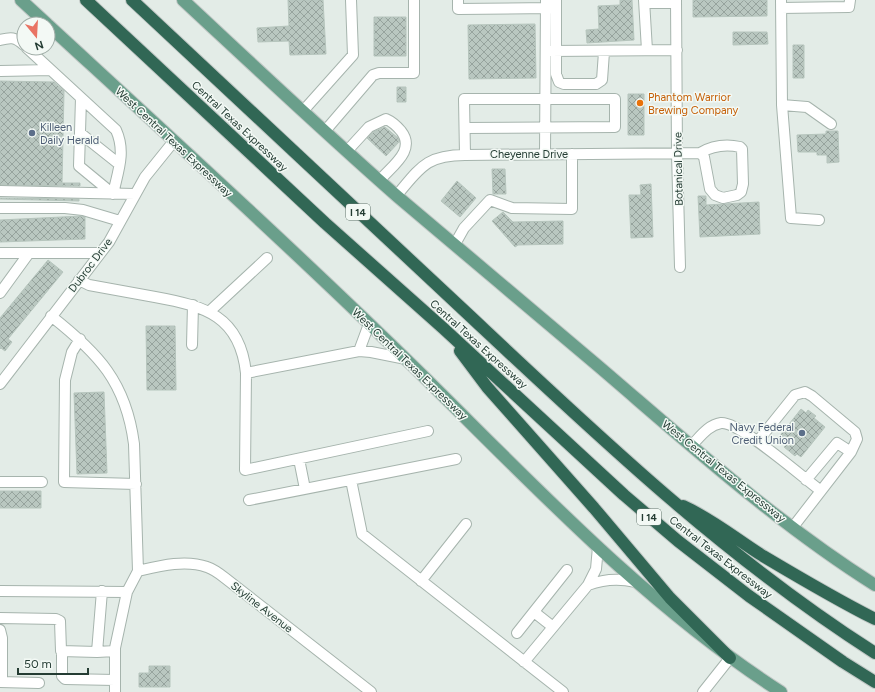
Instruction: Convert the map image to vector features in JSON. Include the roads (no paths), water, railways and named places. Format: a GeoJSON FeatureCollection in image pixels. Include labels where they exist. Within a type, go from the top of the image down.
{"type":"FeatureCollection","features":[{"type":"Feature","properties":{"kind":"highway","name":"Central Texas Expressway"},"geometry":{"type":"LineString","coordinates":[[86,0],[324,223],[443,328],[624,495],[678,541],[749,596],[843,662],[875,682]]}},
{"type":"Feature","properties":{"kind":"highway","name":"Central Texas Expressway"},"geometry":{"type":"LineString","coordinates":[[132,0],[585,423],[671,501],[749,564],[844,633],[875,653]]}},
{"type":"Feature","properties":{"kind":"highway"},"geometry":{"type":"LineString","coordinates":[[443,328],[487,387],[594,508],[670,598],[730,658]]}},
{"type":"Feature","properties":{"kind":"highway"},"geometry":{"type":"LineString","coordinates":[[671,501],[703,515],[762,555],[837,600],[875,619]]}},
{"type":"Feature","properties":{"kind":"main road","name":"West Central Texas Expressway"},"geometry":{"type":"LineString","coordinates":[[21,0],[38,16]]}},
{"type":"Feature","properties":{"kind":"main road","name":"West Central Texas Expressway"},"geometry":{"type":"LineString","coordinates":[[183,0],[303,112],[397,196],[692,445],[792,526],[849,569],[875,585]]}},
{"type":"Feature","properties":{"kind":"main road"},"geometry":{"type":"LineString","coordinates":[[195,0],[201,17]]}},
{"type":"Feature","properties":{"kind":"main road","name":"West Central Texas Expressway"},"geometry":{"type":"LineString","coordinates":[[56,32],[406,359],[635,582],[689,627],[730,658],[781,692]]}},
{"type":"Feature","properties":{"kind":"street"},"geometry":{"type":"LineString","coordinates":[[303,112],[353,55],[351,0]]}},
{"type":"Feature","properties":{"kind":"street"},"geometry":{"type":"LineString","coordinates":[[325,131],[373,75],[379,73],[414,72],[414,0]]}},
{"type":"Feature","properties":{"kind":"street"},"geometry":{"type":"LineString","coordinates":[[458,0],[458,9],[551,4]]}},
{"type":"Feature","properties":{"kind":"street"},"geometry":{"type":"LineString","coordinates":[[819,220],[791,218],[782,105],[781,4],[849,7],[850,0]]}},
{"type":"Feature","properties":{"kind":"street"},"geometry":{"type":"LineString","coordinates":[[647,50],[645,2],[676,1]]}},
{"type":"Feature","properties":{"kind":"street","name":"Botanical Drive"},"geometry":{"type":"LineString","coordinates":[[676,1],[677,153],[680,267]]}},
{"type":"Feature","properties":{"kind":"street"},"geometry":{"type":"LineString","coordinates":[[551,4],[556,51],[556,74],[559,82],[564,84],[596,84],[602,80],[604,52]]}},
{"type":"Feature","properties":{"kind":"street"},"geometry":{"type":"LineString","coordinates":[[545,154],[546,51],[551,4]]}},
{"type":"Feature","properties":{"kind":"street"},"geometry":{"type":"LineString","coordinates":[[0,40],[11,37],[16,38]]}},
{"type":"Feature","properties":{"kind":"street"},"geometry":{"type":"LineString","coordinates":[[546,51],[604,52],[676,50]]}},
{"type":"Feature","properties":{"kind":"street"},"geometry":{"type":"LineString","coordinates":[[35,56],[116,130],[120,139],[122,152],[113,194]]}},
{"type":"Feature","properties":{"kind":"street"},"geometry":{"type":"LineString","coordinates":[[0,71],[50,70]]}},
{"type":"Feature","properties":{"kind":"street"},"geometry":{"type":"LineString","coordinates":[[81,98],[79,166],[113,194]]}},
{"type":"Feature","properties":{"kind":"street"},"geometry":{"type":"LineString","coordinates":[[465,128],[615,127],[615,99],[464,99],[465,128],[466,155]]}},
{"type":"Feature","properties":{"kind":"street"},"geometry":{"type":"LineString","coordinates":[[782,105],[807,107],[831,124]]}},
{"type":"Feature","properties":{"kind":"street"},"geometry":{"type":"LineString","coordinates":[[347,150],[369,127],[386,119],[394,122],[406,137],[407,146],[403,154],[380,180]]}},
{"type":"Feature","properties":{"kind":"street"},"geometry":{"type":"LineString","coordinates":[[80,133],[119,164]]}},
{"type":"Feature","properties":{"kind":"street","name":"Dubroc Drive"},"geometry":{"type":"LineString","coordinates":[[0,384],[4,370],[51,316],[100,253],[145,176],[174,141]]}},
{"type":"Feature","properties":{"kind":"street"},"geometry":{"type":"LineString","coordinates":[[723,145],[740,147],[742,149],[743,184],[737,195],[723,198],[714,195],[710,189],[707,166],[704,157],[700,153],[706,149],[723,145]]}},
{"type":"Feature","properties":{"kind":"street","name":"Cheyenne Drive"},"geometry":{"type":"LineString","coordinates":[[397,196],[421,167],[430,161],[450,155],[700,153]]}},
{"type":"Feature","properties":{"kind":"street"},"geometry":{"type":"LineString","coordinates":[[455,244],[464,228],[490,200],[512,208],[572,209],[572,154]]}},
{"type":"Feature","properties":{"kind":"street"},"geometry":{"type":"LineString","coordinates":[[0,191],[135,194]]}},
{"type":"Feature","properties":{"kind":"street"},"geometry":{"type":"LineString","coordinates":[[0,208],[65,208],[83,210],[120,221]]}},
{"type":"Feature","properties":{"kind":"street"},"geometry":{"type":"LineString","coordinates":[[0,253],[100,253]]}},
{"type":"Feature","properties":{"kind":"street"},"geometry":{"type":"LineString","coordinates":[[0,293],[29,253]]}},
{"type":"Feature","properties":{"kind":"street"},"geometry":{"type":"LineString","coordinates":[[210,311],[267,258]]}},
{"type":"Feature","properties":{"kind":"street"},"geometry":{"type":"LineString","coordinates":[[79,280],[89,285],[193,305],[210,311],[231,331],[240,344],[245,359],[245,470],[428,431]]}},
{"type":"Feature","properties":{"kind":"street"},"geometry":{"type":"LineString","coordinates":[[192,345],[193,305]]}},
{"type":"Feature","properties":{"kind":"street"},"geometry":{"type":"LineString","coordinates":[[51,316],[80,339],[105,366],[123,398],[134,438],[138,571],[127,592],[115,651],[115,692]]}},
{"type":"Feature","properties":{"kind":"street"},"geometry":{"type":"LineString","coordinates":[[359,352],[369,324]]}},
{"type":"Feature","properties":{"kind":"street"},"geometry":{"type":"LineString","coordinates":[[80,339],[72,352],[65,380],[64,482],[136,484]]}},
{"type":"Feature","properties":{"kind":"street"},"geometry":{"type":"LineString","coordinates":[[246,373],[359,352],[371,352],[406,359]]}},
{"type":"Feature","properties":{"kind":"street"},"geometry":{"type":"LineString","coordinates":[[758,441],[796,395],[805,392],[812,396],[854,432],[857,439],[851,452],[792,526]]}},
{"type":"Feature","properties":{"kind":"street"},"geometry":{"type":"LineString","coordinates":[[692,445],[710,427],[720,423],[731,424],[758,441],[820,490]]}},
{"type":"Feature","properties":{"kind":"street"},"geometry":{"type":"LineString","coordinates":[[806,480],[837,443],[851,452]]}},
{"type":"Feature","properties":{"kind":"street"},"geometry":{"type":"LineString","coordinates":[[299,459],[305,489]]}},
{"type":"Feature","properties":{"kind":"street"},"geometry":{"type":"LineString","coordinates":[[249,500],[456,459]]}},
{"type":"Feature","properties":{"kind":"street"},"geometry":{"type":"LineString","coordinates":[[351,480],[362,534],[562,692]]}},
{"type":"Feature","properties":{"kind":"street"},"geometry":{"type":"LineString","coordinates":[[0,482],[42,482]]}},
{"type":"Feature","properties":{"kind":"street"},"geometry":{"type":"LineString","coordinates":[[421,581],[466,524]]}},
{"type":"Feature","properties":{"kind":"street"},"geometry":{"type":"LineString","coordinates":[[524,662],[588,585],[596,569],[598,547]]}},
{"type":"Feature","properties":{"kind":"street","name":"Skyline Avenue"},"geometry":{"type":"LineString","coordinates":[[138,571],[191,563],[208,567],[226,578],[372,692]]}},
{"type":"Feature","properties":{"kind":"street"},"geometry":{"type":"LineString","coordinates":[[517,633],[567,570]]}},
{"type":"Feature","properties":{"kind":"street"},"geometry":{"type":"LineString","coordinates":[[588,585],[600,580],[614,579],[635,582]]}},
{"type":"Feature","properties":{"kind":"street"},"geometry":{"type":"LineString","coordinates":[[0,591],[127,592]]}},
{"type":"Feature","properties":{"kind":"street"},"geometry":{"type":"LineString","coordinates":[[97,652],[102,592]]}},
{"type":"Feature","properties":{"kind":"street"},"geometry":{"type":"LineString","coordinates":[[534,612],[553,627]]}},
{"type":"Feature","properties":{"kind":"street"},"geometry":{"type":"LineString","coordinates":[[0,618],[56,619],[60,621],[62,676],[65,679],[115,680]]}},
{"type":"Feature","properties":{"kind":"street"},"geometry":{"type":"LineString","coordinates":[[0,630],[2,638],[1,682],[25,687],[38,683]]}},
{"type":"Feature","properties":{"kind":"street"},"geometry":{"type":"LineString","coordinates":[[62,651],[115,651]]}},
{"type":"Feature","properties":{"kind":"street"},"geometry":{"type":"LineString","coordinates":[[703,692],[730,658]]}},
{"type":"Feature","properties":{"kind":"place","name":"Phantom Warrior Brewing Company"},"geometry":{"type":"Point","coordinates":[640,103]}},
{"type":"Feature","properties":{"kind":"place","name":"Killeen Daily Herald"},"geometry":{"type":"Point","coordinates":[32,133]}},
{"type":"Feature","properties":{"kind":"place","name":"Navy Federal Credit Union"},"geometry":{"type":"Point","coordinates":[802,433]}}]}
